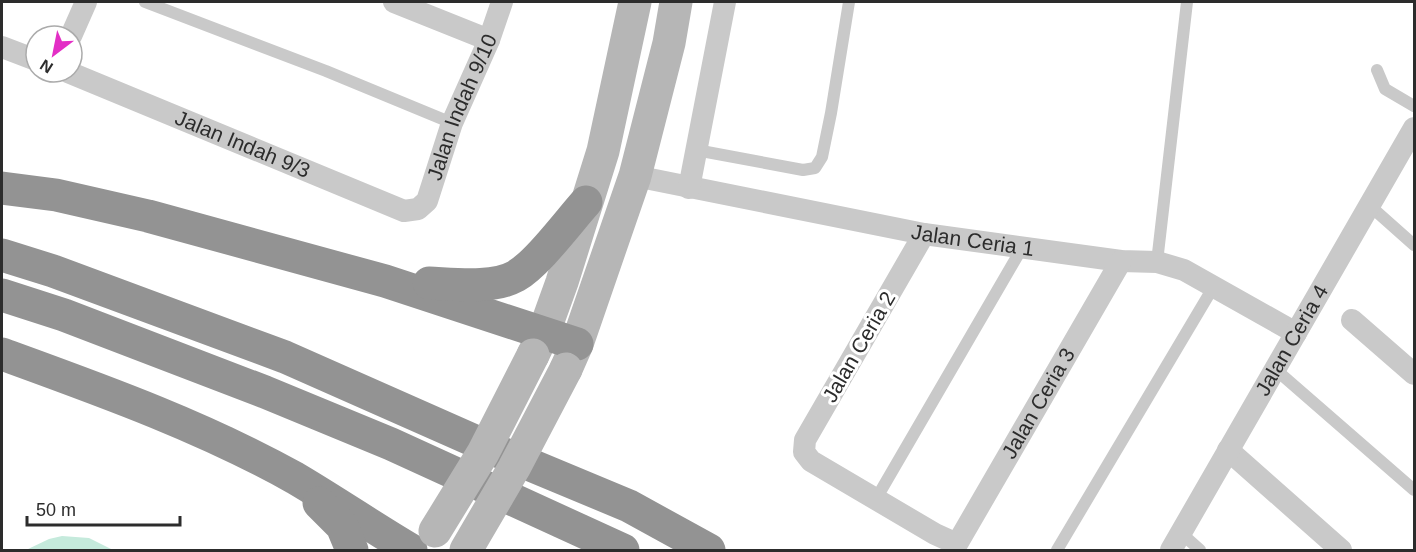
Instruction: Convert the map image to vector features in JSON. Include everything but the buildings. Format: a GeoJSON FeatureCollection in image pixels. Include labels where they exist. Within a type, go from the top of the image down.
{"type":"FeatureCollection","features":[{"type":"Feature","properties":{"kind":"highway"},"geometry":{"type":"LineString","coordinates":[[2,188],[56,195],[148,216],[385,281],[571,357]]}},
{"type":"Feature","properties":{"kind":"highway"},"geometry":{"type":"LineString","coordinates":[[385,281],[482,285],[515,276],[542,253],[586,202]]}},
{"type":"Feature","properties":{"kind":"highway"},"geometry":{"type":"LineString","coordinates":[[2,255],[285,357],[629,507],[709,550]]}},
{"type":"Feature","properties":{"kind":"highway"},"geometry":{"type":"LineString","coordinates":[[2,295],[64,315],[243,383],[391,444],[623,550]]}},
{"type":"Feature","properties":{"kind":"highway"},"geometry":{"type":"LineString","coordinates":[[2,354],[129,400],[223,442],[423,544]]}},
{"type":"Feature","properties":{"kind":"highway"},"geometry":{"type":"LineString","coordinates":[[295,478],[342,526],[352,550]]}},
{"type":"Feature","properties":{"kind":"main road"},"geometry":{"type":"LineString","coordinates":[[423,544],[483,453],[539,344],[562,282],[603,151],[635,2]]}},
{"type":"Feature","properties":{"kind":"main road"},"geometry":{"type":"LineString","coordinates":[[466,550],[514,468],[571,357],[635,176],[669,43],[676,2]]}},
{"type":"Feature","properties":{"kind":"street"},"geometry":{"type":"LineString","coordinates":[[76,24],[86,2]]}},
{"type":"Feature","properties":{"kind":"street"},"geometry":{"type":"LineString","coordinates":[[394,2],[489,40]]}},
{"type":"Feature","properties":{"kind":"street","name":"Jalan Indah 9/10"},"geometry":{"type":"LineString","coordinates":[[418,209],[427,201],[452,123],[489,40],[502,2]]}},
{"type":"Feature","properties":{"kind":"street"},"geometry":{"type":"LineString","coordinates":[[689,188],[724,2]]}},
{"type":"Feature","properties":{"kind":"street"},"geometry":{"type":"LineString","coordinates":[[2,47],[24,55]]}},
{"type":"Feature","properties":{"kind":"street","name":"Jalan Indah 9/3"},"geometry":{"type":"LineString","coordinates":[[84,79],[404,211],[418,209]]}},
{"type":"Feature","properties":{"kind":"street","name":"Jalan Ceria 4"},"geometry":{"type":"LineString","coordinates":[[1176,542],[1369,205],[1414,131]]}},
{"type":"Feature","properties":{"kind":"street","name":"Jalan Ceria 1"},"geometry":{"type":"LineString","coordinates":[[635,176],[924,234],[1121,261],[1157,262],[1184,270],[1296,333]]}},
{"type":"Feature","properties":{"kind":"street","name":"Jalan Ceria 2"},"geometry":{"type":"LineString","coordinates":[[876,499],[811,461],[804,452],[805,440],[924,234]]}},
{"type":"Feature","properties":{"kind":"street","name":"Jalan Ceria 3"},"geometry":{"type":"LineString","coordinates":[[962,547],[1121,261]]}},
{"type":"Feature","properties":{"kind":"street"},"geometry":{"type":"LineString","coordinates":[[1352,320],[1414,374]]}},
{"type":"Feature","properties":{"kind":"street"},"geometry":{"type":"LineString","coordinates":[[1228,450],[1341,550]]}},
{"type":"Feature","properties":{"kind":"street"},"geometry":{"type":"LineString","coordinates":[[876,499],[962,547]]}},
{"type":"Feature","properties":{"kind":"lane"},"geometry":{"type":"LineString","coordinates":[[145,2],[326,71],[452,123]]}},
{"type":"Feature","properties":{"kind":"lane"},"geometry":{"type":"LineString","coordinates":[[696,150],[803,170],[815,168],[822,157],[849,2]]}},
{"type":"Feature","properties":{"kind":"lane"},"geometry":{"type":"LineString","coordinates":[[1157,262],[1187,2]]}},
{"type":"Feature","properties":{"kind":"lane"},"geometry":{"type":"LineString","coordinates":[[1377,70],[1385,89],[1414,106]]}},
{"type":"Feature","properties":{"kind":"lane"},"geometry":{"type":"LineString","coordinates":[[1369,205],[1414,245]]}},
{"type":"Feature","properties":{"kind":"lane"},"geometry":{"type":"LineString","coordinates":[[876,499],[1022,248]]}},
{"type":"Feature","properties":{"kind":"lane"},"geometry":{"type":"LineString","coordinates":[[1057,550],[1214,286]]}},
{"type":"Feature","properties":{"kind":"lane"},"geometry":{"type":"LineString","coordinates":[[1275,369],[1414,489]]}},
{"type":"Feature","properties":{"kind":"lane"},"geometry":{"type":"LineString","coordinates":[[1176,542],[1200,550]]}},
{"type":"Feature","properties":{"kind":"shaded area"},"geometry":{"type":"Polygon","coordinates":[[[62,536],[89,538],[113,550],[26,550],[49,539],[62,536]]]}}]}
